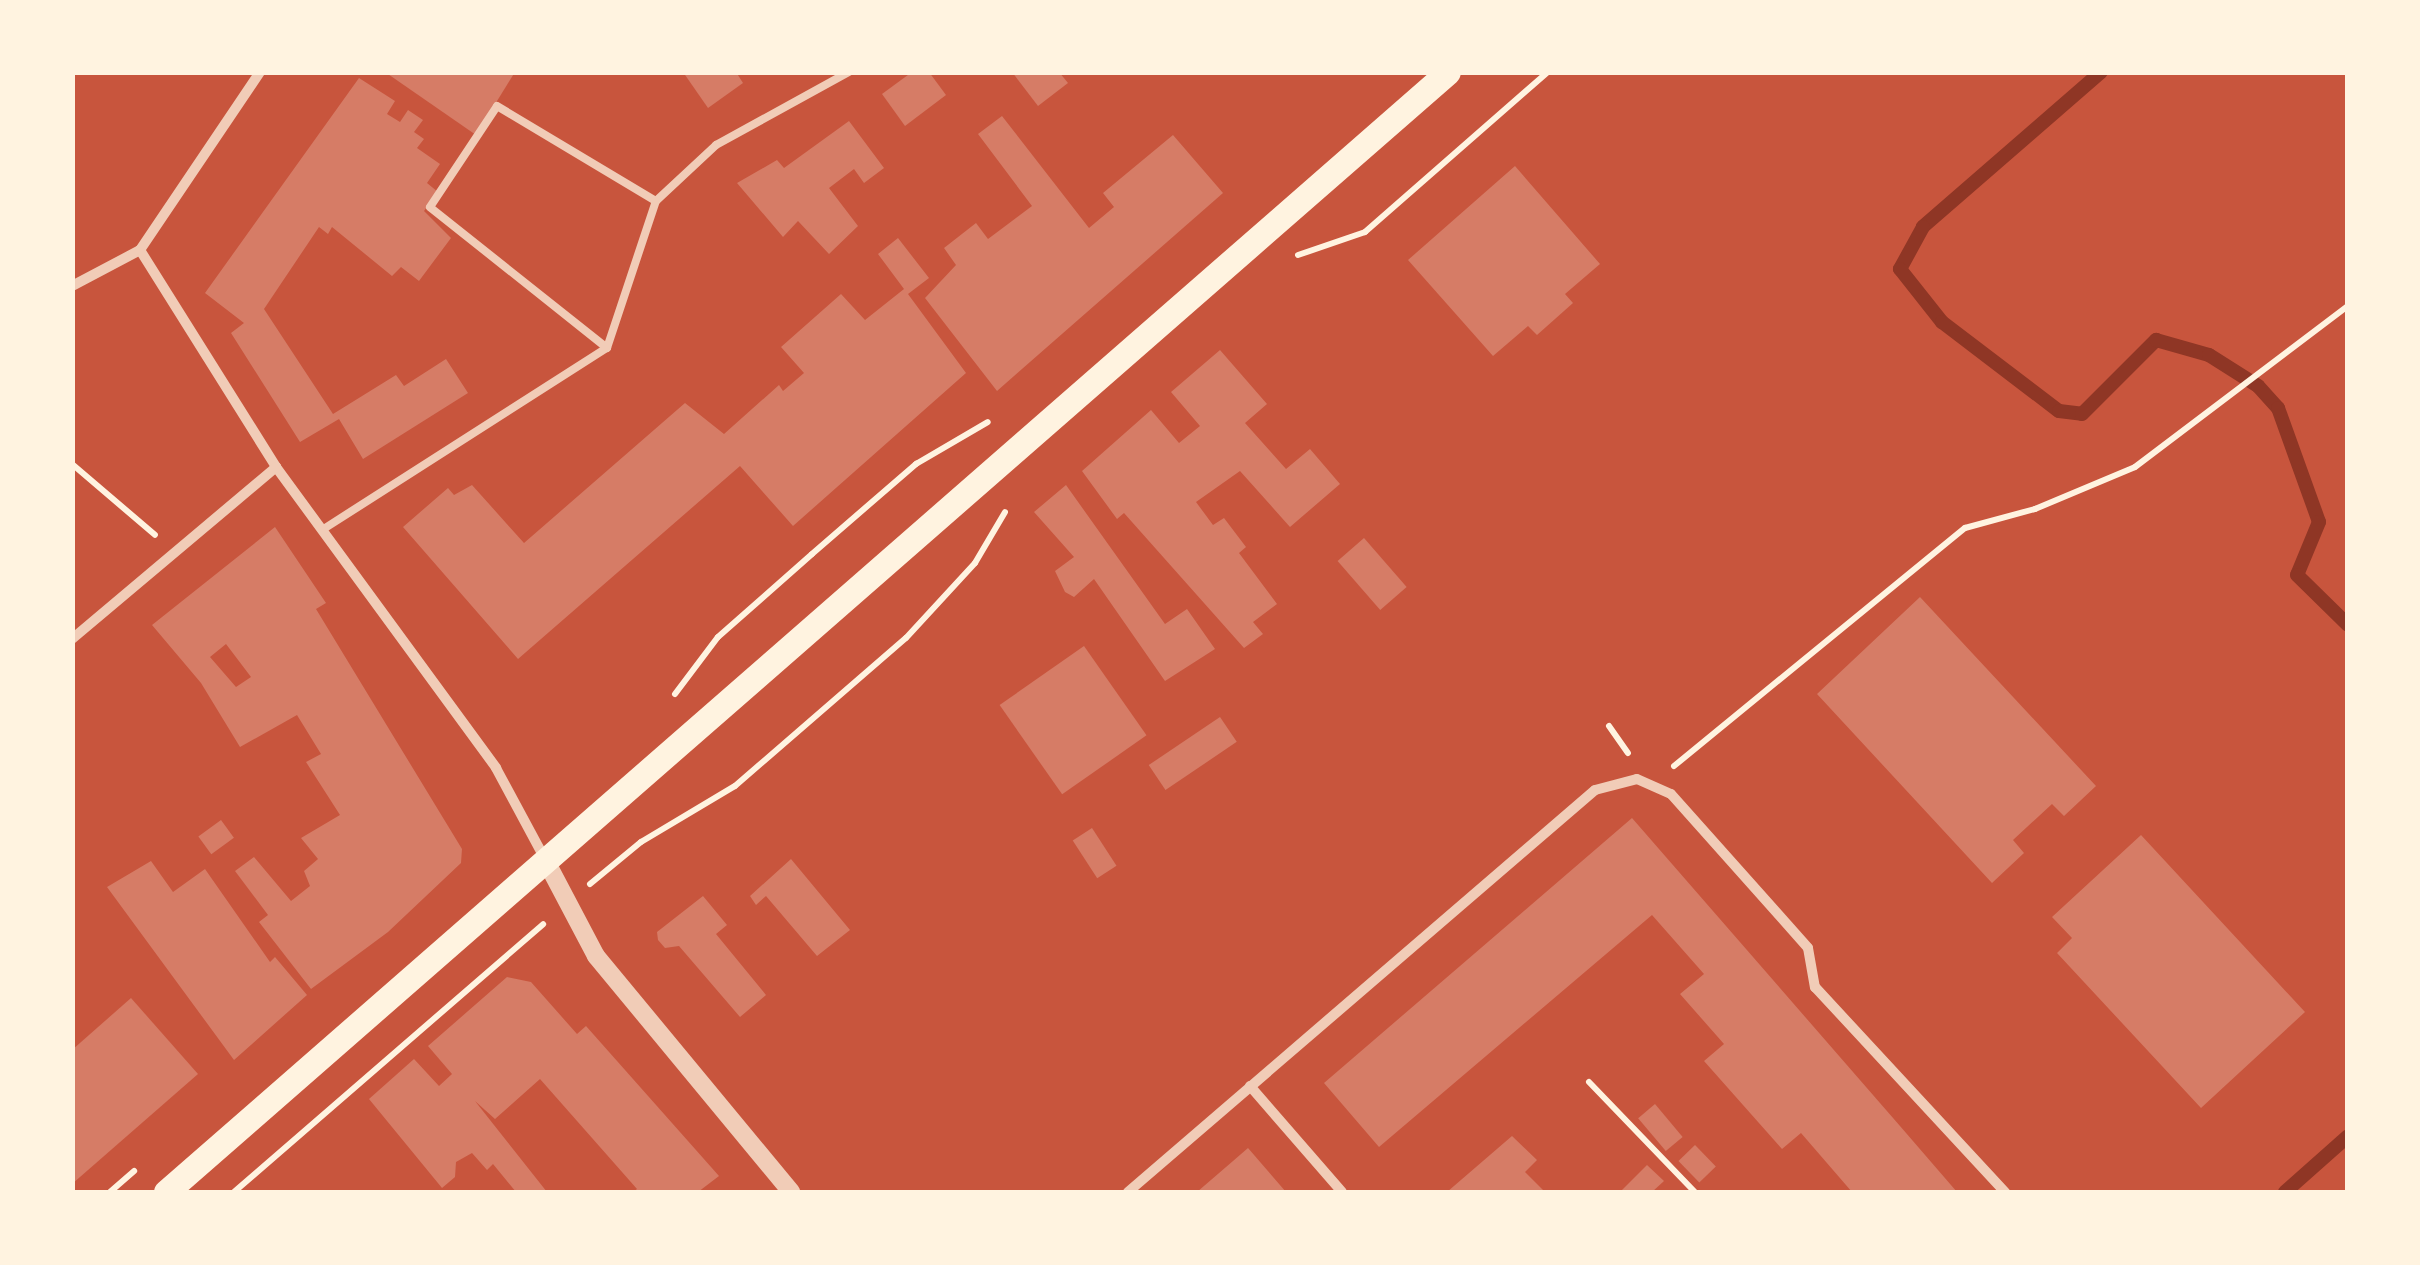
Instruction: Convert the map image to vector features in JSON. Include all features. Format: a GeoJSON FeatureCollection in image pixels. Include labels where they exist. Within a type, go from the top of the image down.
{"type":"FeatureCollection","features":[{"type":"Feature","properties":{"kind":"main road"},"geometry":{"type":"LineString","coordinates":[[166,1192],[1448,72]]}},
{"type":"Feature","properties":{"kind":"street"},"geometry":{"type":"LineString","coordinates":[[72,286],[140,250],[260,72]]}},
{"type":"Feature","properties":{"kind":"street"},"geometry":{"type":"LineString","coordinates":[[140,250],[276,466],[496,768],[547,863],[564,906],[596,956],[791,1192]]}},
{"type":"Feature","properties":{"kind":"street"},"geometry":{"type":"LineString","coordinates":[[72,639],[276,466]]}},
{"type":"Feature","properties":{"kind":"street"},"geometry":{"type":"LineString","coordinates":[[1128,1192],[1595,790],[1637,779],[1671,794],[1808,948],[1814,987],[2004,1192]]}},
{"type":"Feature","properties":{"kind":"street"},"geometry":{"type":"LineString","coordinates":[[1250,1086],[1342,1192]]}},
{"type":"Feature","properties":{"kind":"lane"},"geometry":{"type":"LineString","coordinates":[[322,530],[607,348],[656,201],[716,145],[850,72]]}},
{"type":"Feature","properties":{"kind":"lane"},"geometry":{"type":"LineString","coordinates":[[607,348],[430,208],[497,106],[656,201]]}},
{"type":"Feature","properties":{"kind":"path"},"geometry":{"type":"LineString","coordinates":[[1283,264],[1366,232],[1548,72]]}},
{"type":"Feature","properties":{"kind":"path"},"geometry":{"type":"LineString","coordinates":[[1654,786],[1965,528],[2035,509],[2135,467],[2266,363],[2348,306]]}},
{"type":"Feature","properties":{"kind":"path"},"geometry":{"type":"LineString","coordinates":[[72,464],[174,552]]}},
{"type":"Feature","properties":{"kind":"path"},"geometry":{"type":"LineString","coordinates":[[234,1192],[641,842],[735,786],[906,638],[976,563],[1013,496]]}},
{"type":"Feature","properties":{"kind":"path"},"geometry":{"type":"LineString","coordinates":[[1589,1082],[1695,1192]]}},
{"type":"Feature","properties":{"kind":"building"},"geometry":{"type":"Polygon","coordinates":[[[385,72],[515,72],[476,135],[385,72]]]}},
{"type":"Feature","properties":{"kind":"building"},"geometry":{"type":"Polygon","coordinates":[[[683,72],[736,72],[743,83],[708,108],[683,72]]]}},
{"type":"Feature","properties":{"kind":"building"},"geometry":{"type":"Polygon","coordinates":[[[912,72],[929,72],[946,95],[905,126],[882,94],[912,72]]]}},
{"type":"Feature","properties":{"kind":"building"},"geometry":{"type":"Polygon","coordinates":[[[1012,72],[1059,72],[1068,83],[1038,106],[1012,72]]]}},
{"type":"Feature","properties":{"kind":"building"},"geometry":{"type":"Polygon","coordinates":[[[359,78],[395,101],[387,114],[400,122],[408,110],[423,120],[414,132],[424,139],[417,148],[440,164],[427,183],[438,192],[424,211],[451,238],[419,281],[401,267],[392,276],[332,227],[328,234],[319,227],[264,309],[333,414],[396,375],[404,386],[446,359],[468,393],[363,459],[339,419],[300,442],[231,333],[244,323],[205,293],[359,78]]]}},
{"type":"Feature","properties":{"kind":"building"},"geometry":{"type":"Polygon","coordinates":[[[1002,116],[1089,228],[1114,207],[1103,193],[1173,135],[1223,193],[997,391],[925,298],[956,265],[944,248],[976,223],[988,239],[1032,206],[978,134],[1002,116]]]}},
{"type":"Feature","properties":{"kind":"building"},"geometry":{"type":"Polygon","coordinates":[[[849,121],[884,168],[864,183],[854,169],[829,188],[858,226],[829,254],[798,221],[783,237],[737,183],[777,160],[784,168],[849,121]]]}},
{"type":"Feature","properties":{"kind":"building"},"geometry":{"type":"Polygon","coordinates":[[[1515,166],[1600,264],[1565,294],[1573,303],[1537,335],[1528,326],[1493,356],[1408,260],[1515,166]]]}},
{"type":"Feature","properties":{"kind":"building"},"geometry":{"type":"Polygon","coordinates":[[[898,238],[929,278],[908,294],[966,373],[793,526],[740,466],[518,659],[403,527],[448,488],[454,495],[472,485],[524,543],[685,403],[724,434],[779,385],[783,391],[804,373],[781,347],[841,294],[865,320],[904,289],[878,254],[898,238]]]}},
{"type":"Feature","properties":{"kind":"building"},"geometry":{"type":"Polygon","coordinates":[[[1220,350],[1267,404],[1245,423],[1286,469],[1310,449],[1340,484],[1290,527],[1240,471],[1196,502],[1213,525],[1224,518],[1246,547],[1239,553],[1277,604],[1253,622],[1263,634],[1244,648],[1124,513],[1117,519],[1082,471],[1151,410],[1179,443],[1200,426],[1171,392],[1220,350]]]}},
{"type":"Feature","properties":{"kind":"building"},"geometry":{"type":"Polygon","coordinates":[[[1066,485],[1165,624],[1187,609],[1215,649],[1165,681],[1094,579],[1074,597],[1065,592],[1055,571],[1074,557],[1034,512],[1066,485]]]}},
{"type":"Feature","properties":{"kind":"building"},"geometry":{"type":"Polygon","coordinates":[[[275,527],[326,603],[316,609],[462,849],[461,863],[388,932],[311,989],[259,922],[268,915],[235,871],[254,857],[291,901],[310,886],[304,871],[318,859],[301,838],[340,815],[306,762],[321,754],[297,715],[240,747],[201,683],[152,625],[275,527]],[[226,644],[210,657],[236,687],[251,677],[226,644]]]}},
{"type":"Feature","properties":{"kind":"building"},"geometry":{"type":"Polygon","coordinates":[[[1364,538],[1407,587],[1380,610],[1338,561],[1364,538]]]}},
{"type":"Feature","properties":{"kind":"building"},"geometry":{"type":"Polygon","coordinates":[[[1920,597],[2096,786],[2064,816],[2052,804],[2013,840],[2024,853],[1992,883],[1817,694],[1920,597]]]}},
{"type":"Feature","properties":{"kind":"building"},"geometry":{"type":"Polygon","coordinates":[[[1084,646],[1147,735],[1062,794],[1000,705],[1084,646]]]}},
{"type":"Feature","properties":{"kind":"building"},"geometry":{"type":"Polygon","coordinates":[[[1220,717],[1237,742],[1165,790],[1149,765],[1220,717]]]}},
{"type":"Feature","properties":{"kind":"building"},"geometry":{"type":"Polygon","coordinates":[[[1632,818],[1957,1192],[1852,1192],[1801,1133],[1782,1149],[1704,1061],[1724,1044],[1680,994],[1704,974],[1652,915],[1379,1147],[1324,1083],[1632,818]]]}},
{"type":"Feature","properties":{"kind":"building"},"geometry":{"type":"Polygon","coordinates":[[[221,820],[234,838],[211,854],[198,836],[221,820]]]}},
{"type":"Feature","properties":{"kind":"building"},"geometry":{"type":"Polygon","coordinates":[[[1092,828],[1117,866],[1097,878],[1073,841],[1092,828]]]}},
{"type":"Feature","properties":{"kind":"building"},"geometry":{"type":"Polygon","coordinates":[[[2141,835],[2305,1012],[2201,1108],[2057,953],[2072,938],[2052,917],[2141,835]]]}},
{"type":"Feature","properties":{"kind":"building"},"geometry":{"type":"Polygon","coordinates":[[[791,859],[850,930],[817,956],[766,896],[756,905],[750,896],[791,859]]]}},
{"type":"Feature","properties":{"kind":"building"},"geometry":{"type":"Polygon","coordinates":[[[151,861],[173,892],[205,869],[270,962],[275,957],[307,995],[234,1060],[107,887],[151,861]]]}},
{"type":"Feature","properties":{"kind":"building"},"geometry":{"type":"Polygon","coordinates":[[[703,896],[727,925],[716,934],[766,995],[740,1017],[679,946],[665,948],[658,940],[657,932],[703,896]]]}},
{"type":"Feature","properties":{"kind":"building"},"geometry":{"type":"Polygon","coordinates":[[[507,977],[531,982],[577,1034],[586,1026],[719,1176],[698,1192],[633,1192],[637,1189],[540,1079],[495,1119],[475,1101],[547,1192],[516,1192],[493,1164],[487,1170],[472,1153],[456,1162],[455,1177],[442,1188],[369,1099],[414,1059],[439,1086],[452,1074],[428,1046],[507,977]]]}},
{"type":"Feature","properties":{"kind":"building"},"geometry":{"type":"Polygon","coordinates":[[[131,998],[198,1074],[72,1184],[72,1050],[131,998]]]}},
{"type":"Feature","properties":{"kind":"building"},"geometry":{"type":"Polygon","coordinates":[[[1655,1104],[1683,1137],[1666,1151],[1638,1118],[1655,1104]]]}},
{"type":"Feature","properties":{"kind":"building"},"geometry":{"type":"Polygon","coordinates":[[[1512,1136],[1537,1160],[1525,1172],[1545,1192],[1447,1192],[1512,1136]]]}},
{"type":"Feature","properties":{"kind":"building"},"geometry":{"type":"Polygon","coordinates":[[[1695,1145],[1716,1167],[1699,1183],[1678,1161],[1695,1145]]]}},
{"type":"Feature","properties":{"kind":"building"},"geometry":{"type":"Polygon","coordinates":[[[1248,1148],[1286,1192],[1197,1192],[1233,1161],[1248,1148]]]}},
{"type":"Feature","properties":{"kind":"building"},"geometry":{"type":"Polygon","coordinates":[[[1647,1165],[1664,1181],[1652,1192],[1620,1192],[1647,1165]]]}},
{"type":"Feature","properties":{"kind":"waterway"},"geometry":{"type":"LineString","coordinates":[[2101,72],[1923,227],[1900,269],[1942,322],[2059,411],[2082,414],[2156,340],[2209,355],[2258,386],[2278,408],[2319,522],[2297,575],[2348,625]]}},
{"type":"Feature","properties":{"kind":"waterway"},"geometry":{"type":"LineString","coordinates":[[2285,1192],[2348,1136]]}}]}
